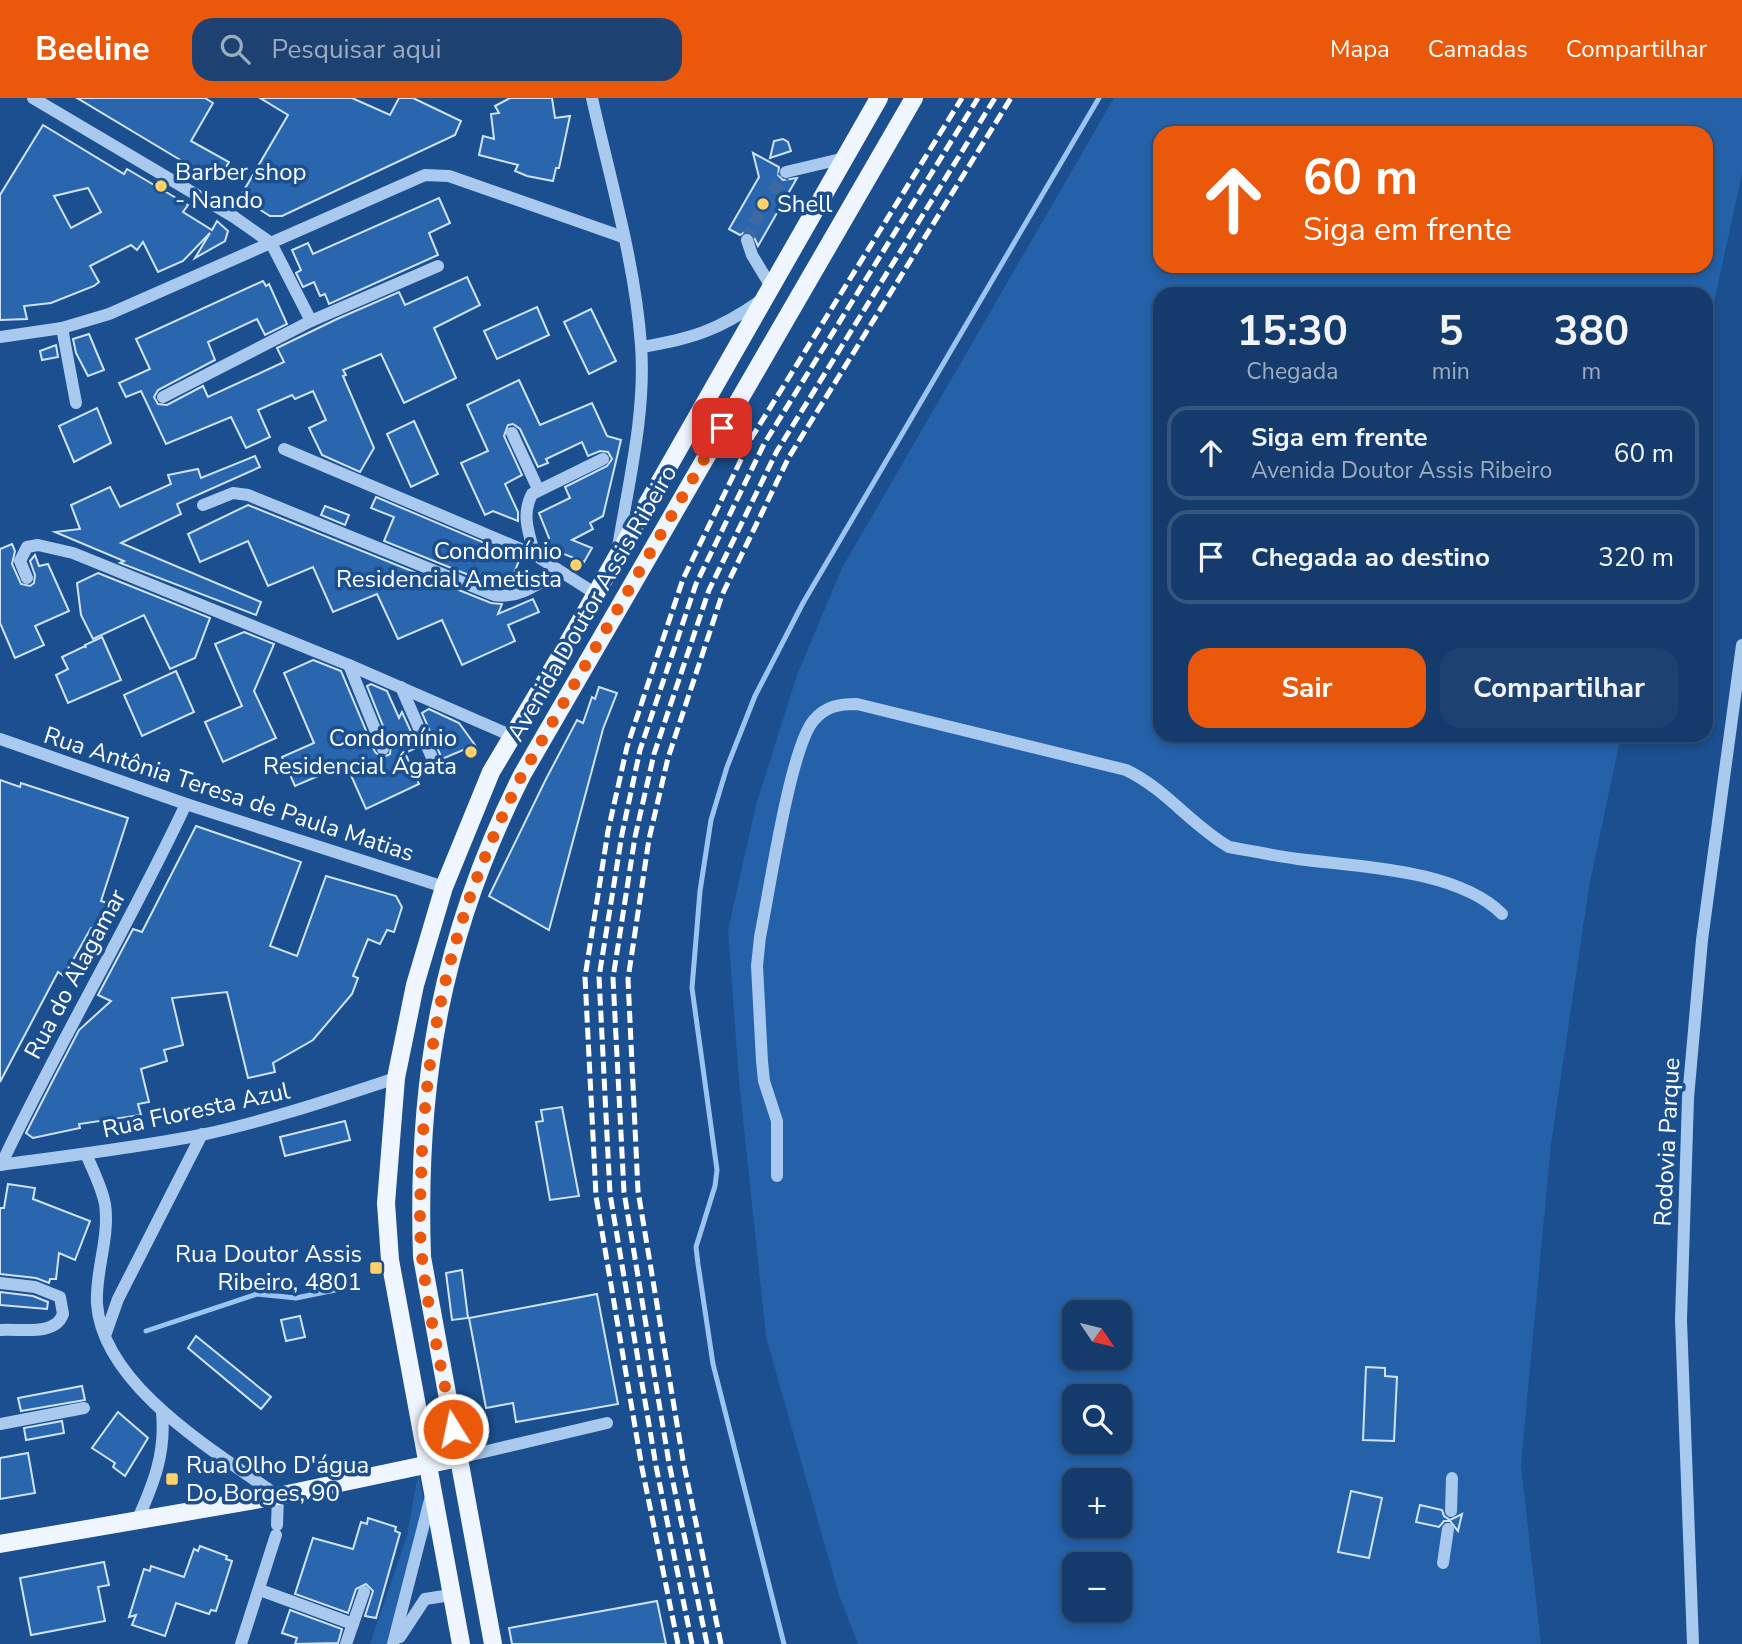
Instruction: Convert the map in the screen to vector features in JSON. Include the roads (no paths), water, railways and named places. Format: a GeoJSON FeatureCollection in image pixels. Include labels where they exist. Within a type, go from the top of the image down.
{"type":"FeatureCollection","features":[{"type":"Feature","properties":{"kind":"main road","name":"Avenida Doutor Assis Ribeiro"},"geometry":{"type":"LineString","coordinates":[[461,1644],[390,1260],[386,1203],[396,1078],[415,985],[444,887],[491,772],[596,594],[879,98]]}},
{"type":"Feature","properties":{"kind":"main road","name":"Avenida Doutor Assis Ribeiro"},"geometry":{"type":"LineString","coordinates":[[458,1458],[422,1257],[420,1200],[427,1076],[436,1014],[454,945],[496,826],[597,642],[914,98]]}},
{"type":"Feature","properties":{"kind":"main road"},"geometry":{"type":"LineString","coordinates":[[0,1544],[278,1496],[458,1458],[493,1644]]}},
{"type":"Feature","properties":{"kind":"street"},"geometry":{"type":"LineString","coordinates":[[33,98],[234,216],[271,243],[311,321]]}},
{"type":"Feature","properties":{"kind":"street"},"geometry":{"type":"LineString","coordinates":[[592,98],[636,300],[642,347],[640,402],[617,557]]}},
{"type":"Feature","properties":{"kind":"street"},"geometry":{"type":"LineString","coordinates":[[786,172],[845,158]]}},
{"type":"Feature","properties":{"kind":"street"},"geometry":{"type":"LineString","coordinates":[[0,337],[62,328],[109,314],[425,175],[449,176],[623,237]]}},
{"type":"Feature","properties":{"kind":"street"},"geometry":{"type":"LineString","coordinates":[[642,347],[671,342],[728,323],[770,291],[747,240]]}},
{"type":"Feature","properties":{"kind":"street"},"geometry":{"type":"LineString","coordinates":[[163,397],[311,321],[438,265]]}},
{"type":"Feature","properties":{"kind":"street"},"geometry":{"type":"LineString","coordinates":[[62,328],[76,403]]}},
{"type":"Feature","properties":{"kind":"street"},"geometry":{"type":"LineString","coordinates":[[512,433],[538,489]]}},
{"type":"Feature","properties":{"kind":"street"},"geometry":{"type":"LineString","coordinates":[[284,449],[535,555],[596,594]]}},
{"type":"Feature","properties":{"kind":"street"},"geometry":{"type":"LineString","coordinates":[[535,555],[526,512],[532,494],[603,459]]}},
{"type":"Feature","properties":{"kind":"street"},"geometry":{"type":"LineString","coordinates":[[203,505],[233,493],[248,495],[494,596],[508,597],[523,593],[559,571]]}},
{"type":"Feature","properties":{"kind":"street"},"geometry":{"type":"LineString","coordinates":[[27,578],[20,561],[27,547],[38,545],[73,553],[349,665],[512,736]]}},
{"type":"Feature","properties":{"kind":"street","name":"Rodovia Parque"},"geometry":{"type":"LineString","coordinates":[[1693,1644],[1681,1320],[1688,1098],[1702,940],[1742,645]]}},
{"type":"Feature","properties":{"kind":"street"},"geometry":{"type":"LineString","coordinates":[[349,665],[383,749]]}},
{"type":"Feature","properties":{"kind":"street"},"geometry":{"type":"LineString","coordinates":[[401,687],[437,769]]}},
{"type":"Feature","properties":{"kind":"street"},"geometry":{"type":"LineString","coordinates":[[777,1176],[777,1121],[764,1081],[762,1061],[757,966],[760,937],[797,758],[812,722],[825,710],[839,704],[857,704],[1126,770],[1147,780],[1205,833],[1229,847],[1408,875],[1454,885],[1481,897],[1502,914]]}},
{"type":"Feature","properties":{"kind":"street","name":"Rua Antônia Teresa de Paula Matias"},"geometry":{"type":"LineString","coordinates":[[0,739],[186,804],[444,887]]}},
{"type":"Feature","properties":{"kind":"street","name":"Rua do Alagamar"},"geometry":{"type":"LineString","coordinates":[[1,1165],[34,1095],[155,869],[186,804]]}},
{"type":"Feature","properties":{"kind":"street","name":"Rua Floresta Azul"},"geometry":{"type":"LineString","coordinates":[[1,1165],[202,1134],[304,1109],[396,1078]]}},
{"type":"Feature","properties":{"kind":"street"},"geometry":{"type":"LineString","coordinates":[[106,1333],[118,1299],[202,1134]]}},
{"type":"Feature","properties":{"kind":"street"},"geometry":{"type":"LineString","coordinates":[[86,1154],[105,1203],[106,1228],[97,1286],[97,1308],[121,1366],[162,1413],[278,1496],[277,1530],[241,1644]]}},
{"type":"Feature","properties":{"kind":"street"},"geometry":{"type":"LineString","coordinates":[[0,1283],[47,1291],[60,1297],[63,1314],[56,1325],[48,1329],[0,1330]]}},
{"type":"Feature","properties":{"kind":"street"},"geometry":{"type":"LineString","coordinates":[[0,1424],[84,1408]]}},
{"type":"Feature","properties":{"kind":"street"},"geometry":{"type":"LineString","coordinates":[[137,1521],[159,1469],[163,1450],[162,1413]]}},
{"type":"Feature","properties":{"kind":"street"},"geometry":{"type":"LineString","coordinates":[[458,1458],[607,1423]]}},
{"type":"Feature","properties":{"kind":"street"},"geometry":{"type":"LineString","coordinates":[[1451,1511],[1452,1479]]}},
{"type":"Feature","properties":{"kind":"street"},"geometry":{"type":"LineString","coordinates":[[395,1644],[432,1489]]}},
{"type":"Feature","properties":{"kind":"street"},"geometry":{"type":"LineString","coordinates":[[1443,1563],[1448,1529]]}},
{"type":"Feature","properties":{"kind":"street"},"geometry":{"type":"LineString","coordinates":[[260,1590],[353,1623]]}},
{"type":"Feature","properties":{"kind":"street"},"geometry":{"type":"LineString","coordinates":[[346,1644],[364,1592]]}},
{"type":"Feature","properties":{"kind":"street"},"geometry":{"type":"LineString","coordinates":[[395,1644],[425,1600],[451,1595]]}},
{"type":"Feature","properties":{"kind":"waterway"},"geometry":{"type":"LineString","coordinates":[[784,1644],[713,1364],[696,1247],[715,1186],[717,1170],[692,988],[700,891],[711,820],[727,767],[755,696],[803,603],[1099,98]]}},
{"type":"Feature","properties":{"kind":"waterway"},"geometry":{"type":"LineString","coordinates":[[146,1331],[257,1294],[296,1298],[355,1286]]}},
{"type":"Feature","properties":{"kind":"tunnel"},"geometry":{"type":"LineString","coordinates":[[747,240],[757,217],[786,172]]}},
{"type":"Feature","properties":{"kind":"railway"},"geometry":{"type":"LineString","coordinates":[[678,1644],[642,1468],[596,1196],[585,977],[608,831],[627,747],[683,579],[752,437],[962,98]]}},
{"type":"Feature","properties":{"kind":"railway"},"geometry":{"type":"LineString","coordinates":[[692,1644],[656,1466],[610,1194],[599,977],[622,834],[640,750],[696,584],[764,444],[978,98]]}},
{"type":"Feature","properties":{"kind":"railway"},"geometry":{"type":"LineString","coordinates":[[707,1644],[669,1463],[624,1192],[613,978],[635,837],[654,754],[709,590],[777,451],[995,98]]}},
{"type":"Feature","properties":{"kind":"railway"},"geometry":{"type":"LineString","coordinates":[[721,1644],[683,1460],[638,1191],[628,979],[649,839],[668,758],[722,595],[789,457],[1011,98]]}},
{"type":"Feature","properties":{"kind":"place","name":"Barber shop - Nando"},"geometry":{"type":"Point","coordinates":[161,186]}},
{"type":"Feature","properties":{"kind":"place","name":"Shell"},"geometry":{"type":"Point","coordinates":[763,204]}},
{"type":"Feature","properties":{"kind":"place","name":"Condomínio Residencial Ametista"},"geometry":{"type":"Point","coordinates":[576,565]}},
{"type":"Feature","properties":{"kind":"place","name":"Condomínio Residencial Ágata"},"geometry":{"type":"Point","coordinates":[471,752]}},
{"type":"Feature","properties":{"kind":"place","name":"Rua Doutor Assis Ribeiro, 4801"},"geometry":{"type":"Point","coordinates":[376,1268]}},
{"type":"Feature","properties":{"kind":"place","name":"Rua Olho D'água Do Borges, 90"},"geometry":{"type":"Point","coordinates":[172,1479]}}]}
